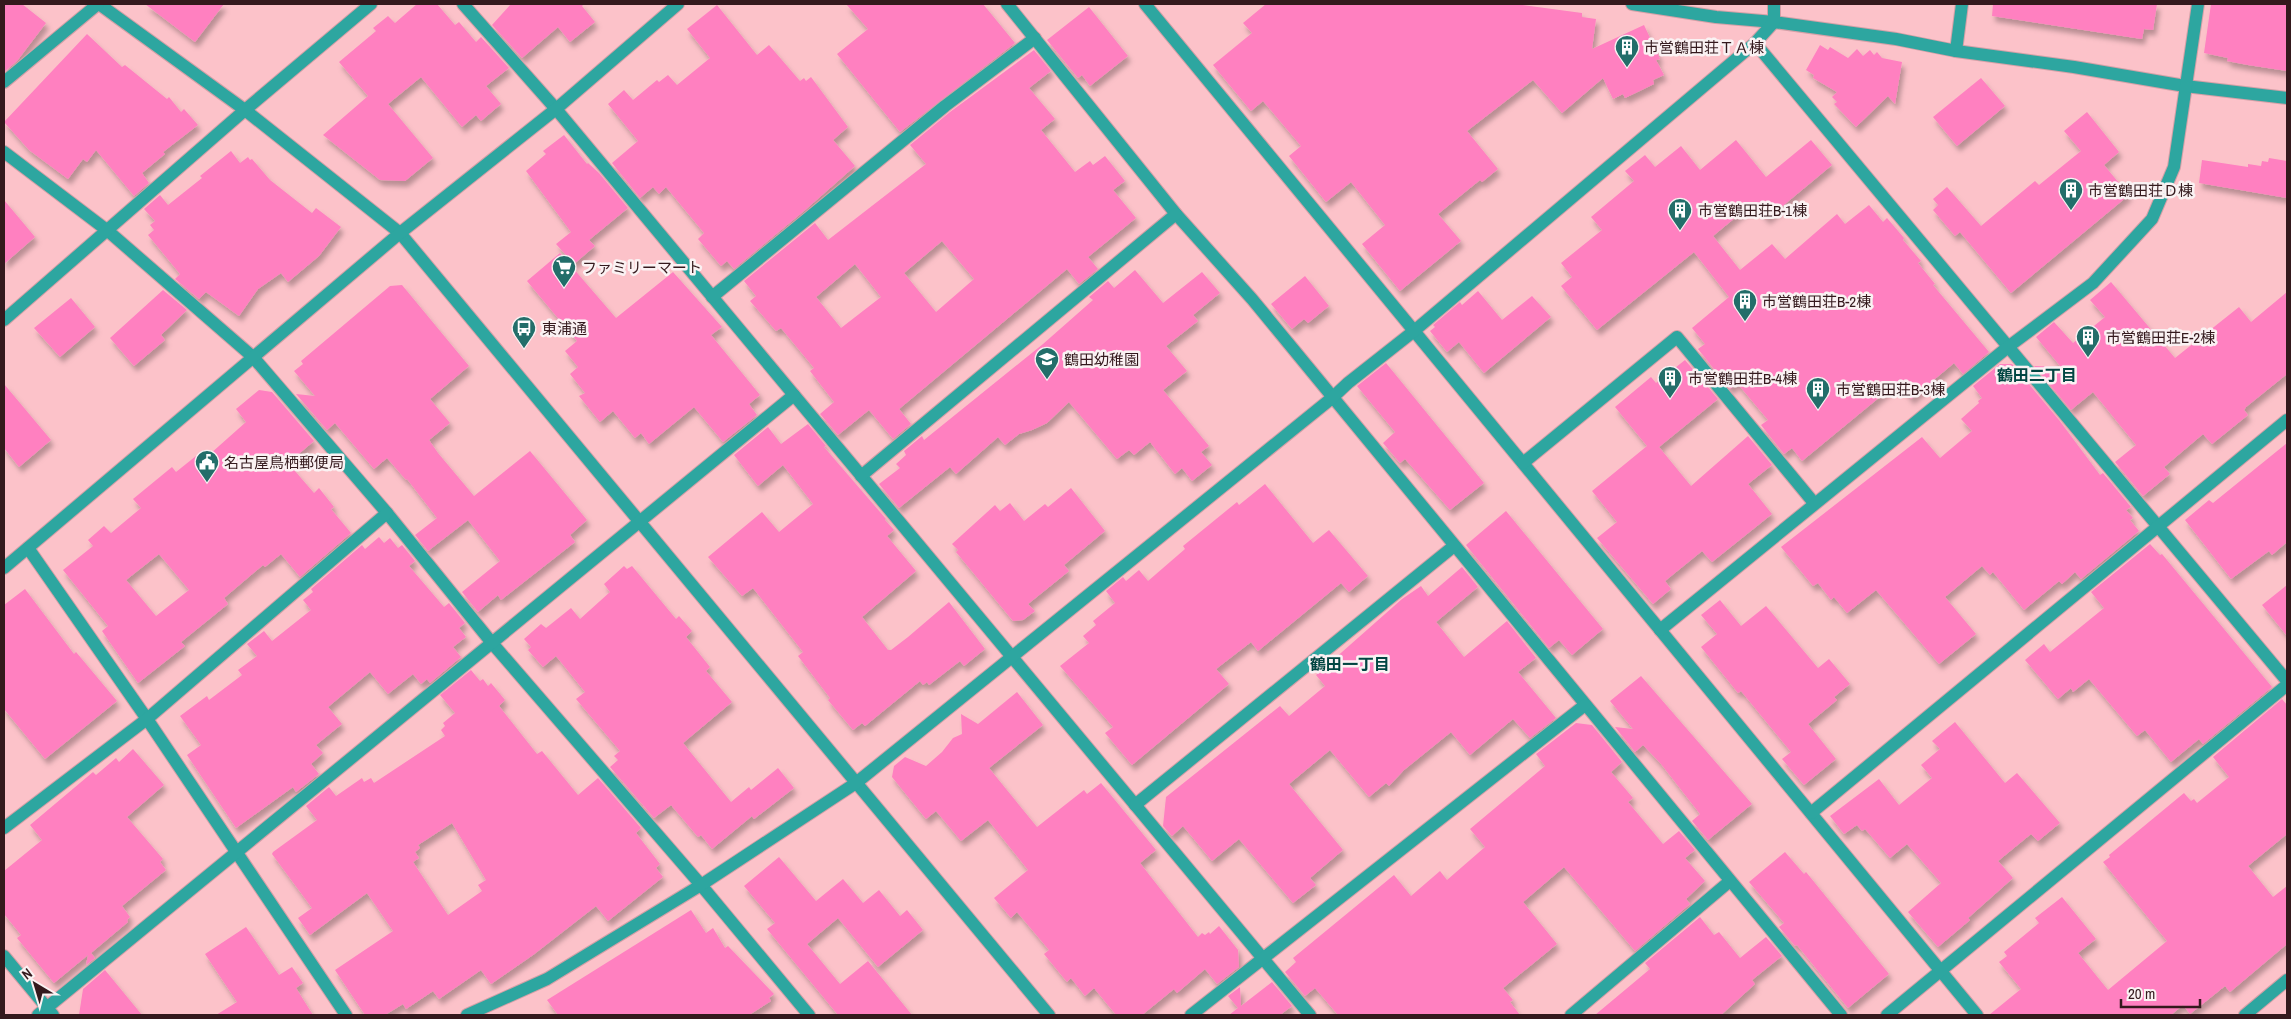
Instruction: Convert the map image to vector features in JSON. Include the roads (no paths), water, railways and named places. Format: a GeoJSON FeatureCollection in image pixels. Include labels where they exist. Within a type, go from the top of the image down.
{"type":"FeatureCollection","features":[{"type":"Feature","properties":{"kind":"street"},"geometry":{"type":"LineString","coordinates":[[4,82],[99,4],[244,110],[400,233],[1049,1015]]}},
{"type":"Feature","properties":{"kind":"street"},"geometry":{"type":"LineString","coordinates":[[4,320],[108,231],[244,110],[371,4]]}},
{"type":"Feature","properties":{"kind":"street"},"geometry":{"type":"LineString","coordinates":[[463,4],[556,110],[1310,1015]]}},
{"type":"Feature","properties":{"kind":"street"},"geometry":{"type":"LineString","coordinates":[[4,568],[400,233],[556,110],[678,4]]}},
{"type":"Feature","properties":{"kind":"street"},"geometry":{"type":"LineString","coordinates":[[1007,4],[1176,214],[1252,299],[1841,1015]]}},
{"type":"Feature","properties":{"kind":"street"},"geometry":{"type":"LineString","coordinates":[[1145,4],[1977,1015]]}},
{"type":"Feature","properties":{"kind":"street"},"geometry":{"type":"LineString","coordinates":[[1632,4],[1716,17],[1774,22],[1896,39],[1956,51],[2074,67],[2185,86],[2287,98]]}},
{"type":"Feature","properties":{"kind":"street"},"geometry":{"type":"LineString","coordinates":[[467,1015],[547,979],[702,886],[856,783],[1332,398],[1348,382],[1414,331],[1755,43],[1774,22],[1774,4]]}},
{"type":"Feature","properties":{"kind":"street"},"geometry":{"type":"LineString","coordinates":[[1956,51],[1962,4]]}},
{"type":"Feature","properties":{"kind":"street"},"geometry":{"type":"LineString","coordinates":[[1660,630],[2008,347],[2093,283],[2152,219],[2174,167],[2198,4]]}},
{"type":"Feature","properties":{"kind":"street"},"geometry":{"type":"LineString","coordinates":[[712,297],[945,106],[1035,38]]}},
{"type":"Feature","properties":{"kind":"street"},"geometry":{"type":"LineString","coordinates":[[1755,43],[2158,528],[2287,680]]}},
{"type":"Feature","properties":{"kind":"street"},"geometry":{"type":"LineString","coordinates":[[4,152],[108,231],[253,357],[387,513],[492,643],[702,886],[809,1015]]}},
{"type":"Feature","properties":{"kind":"street"},"geometry":{"type":"LineString","coordinates":[[861,476],[1176,214]]}},
{"type":"Feature","properties":{"kind":"street"},"geometry":{"type":"LineString","coordinates":[[1523,463],[1677,337],[1814,503]]}},
{"type":"Feature","properties":{"kind":"street"},"geometry":{"type":"LineString","coordinates":[[4,956],[46,1013],[236,852],[794,395]]}},
{"type":"Feature","properties":{"kind":"street"},"geometry":{"type":"LineString","coordinates":[[1811,813],[2287,420]]}},
{"type":"Feature","properties":{"kind":"street"},"geometry":{"type":"LineString","coordinates":[[4,828],[147,719],[387,513]]}},
{"type":"Feature","properties":{"kind":"street"},"geometry":{"type":"LineString","coordinates":[[1135,805],[1454,546]]}},
{"type":"Feature","properties":{"kind":"street"},"geometry":{"type":"LineString","coordinates":[[28,548],[147,719],[346,1015]]}},
{"type":"Feature","properties":{"kind":"street"},"geometry":{"type":"LineString","coordinates":[[1887,1015],[2287,685]]}},
{"type":"Feature","properties":{"kind":"street"},"geometry":{"type":"LineString","coordinates":[[1191,1015],[1585,705]]}},
{"type":"Feature","properties":{"kind":"street"},"geometry":{"type":"LineString","coordinates":[[1571,1015],[1730,880]]}},
{"type":"Feature","properties":{"kind":"street"},"geometry":{"type":"LineString","coordinates":[[2245,1015],[2287,980]]}},
{"type":"Feature","properties":{"kind":"place","name":"市営鶴田荘ＴＡ棟"},"geometry":{"type":"Point","coordinates":[1627,68]}},
{"type":"Feature","properties":{"kind":"place","name":"市営鶴田荘Ｄ棟"},"geometry":{"type":"Point","coordinates":[2071,211]}},
{"type":"Feature","properties":{"kind":"place","name":"市営鶴田荘B-1棟"},"geometry":{"type":"Point","coordinates":[1680,231]}},
{"type":"Feature","properties":{"kind":"place","name":"ファミリーマート"},"geometry":{"type":"Point","coordinates":[564,288]}},
{"type":"Feature","properties":{"kind":"place","name":"市営鶴田荘B-2棟"},"geometry":{"type":"Point","coordinates":[1745,322]}},
{"type":"Feature","properties":{"kind":"place","name":"東浦通"},"geometry":{"type":"Point","coordinates":[524,349]}},
{"type":"Feature","properties":{"kind":"place","name":"市営鶴田荘E-2棟"},"geometry":{"type":"Point","coordinates":[2088,358]}},
{"type":"Feature","properties":{"kind":"place","name":"鶴田幼稚園"},"geometry":{"type":"Point","coordinates":[1047,380]}},
{"type":"Feature","properties":{"kind":"place","name":"市営鶴田荘B-4棟"},"geometry":{"type":"Point","coordinates":[1670,399]}},
{"type":"Feature","properties":{"kind":"place","name":"市営鶴田荘B-3棟"},"geometry":{"type":"Point","coordinates":[1818,410]}},
{"type":"Feature","properties":{"kind":"place","name":"名古屋鳥栖郵便局"},"geometry":{"type":"Point","coordinates":[207,483]}},
{"type":"Feature","properties":{"kind":"district","name":"鶴田二丁目"},"geometry":{"type":"Point","coordinates":[2037,375]}},
{"type":"Feature","properties":{"kind":"district","name":"鶴田一丁目"},"geometry":{"type":"Point","coordinates":[1350,664]}}]}
